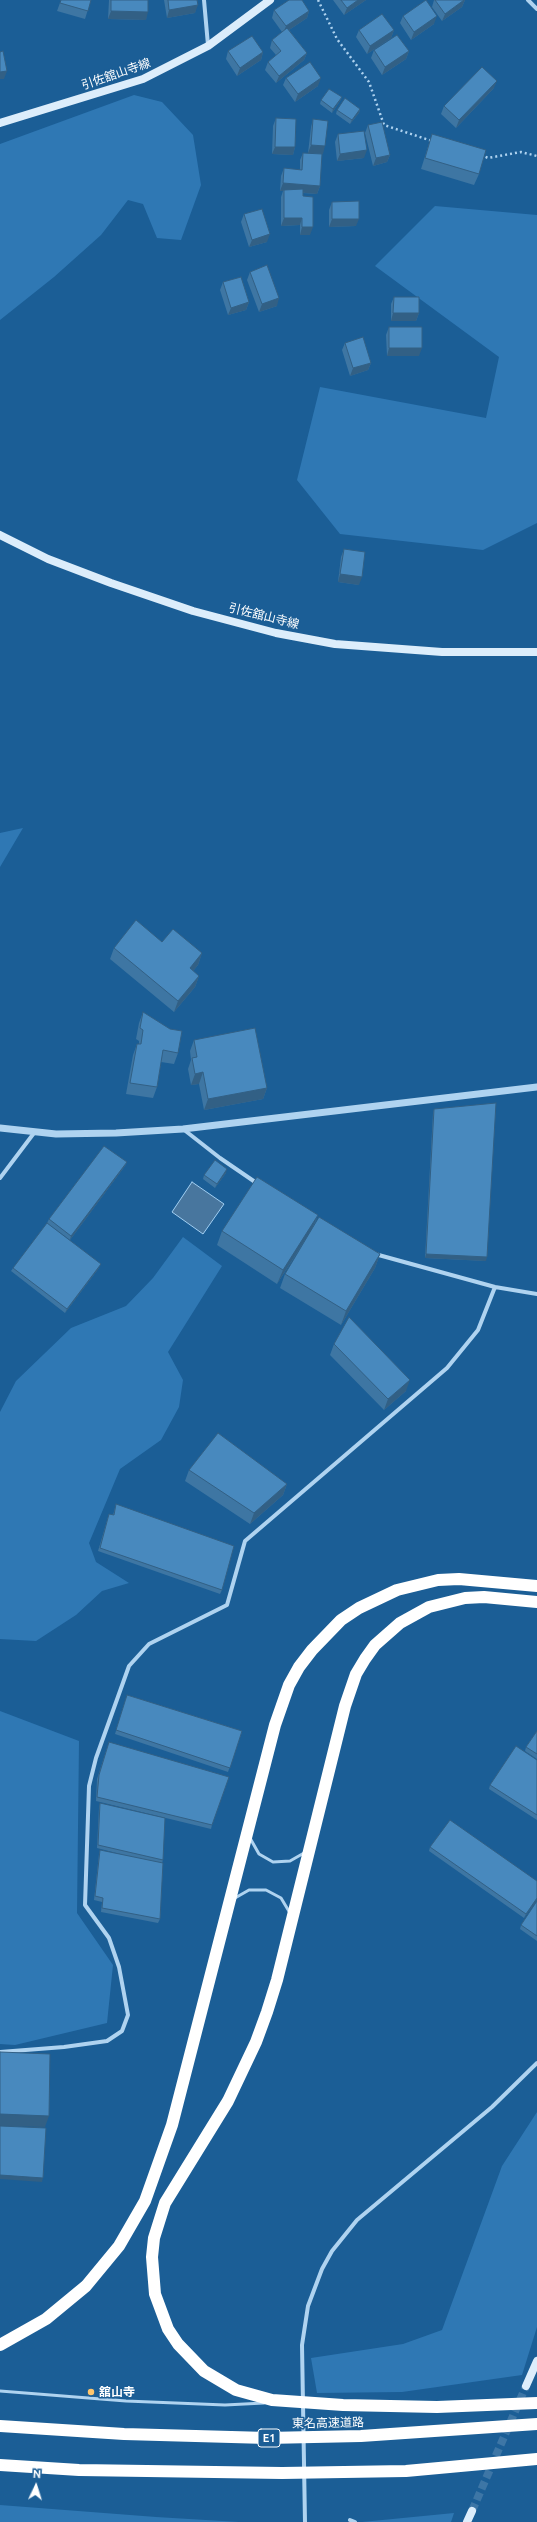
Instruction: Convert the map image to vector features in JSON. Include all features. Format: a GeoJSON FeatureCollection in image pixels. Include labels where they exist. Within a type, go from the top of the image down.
{"type":"FeatureCollection","features":[{"type":"Feature","properties":{"kind":"highway"},"geometry":{"type":"LineString","coordinates":[[0,2345],[46,2319],[76,2294],[103,2267],[133,2224],[155,2177],[172,2125],[275,1725],[289,1686],[312,1650],[342,1620],[377,1598],[397,1590],[438,1580],[480,1580],[537,1586]]}},
{"type":"Feature","properties":{"kind":"highway"},"geometry":{"type":"LineString","coordinates":[[537,1602],[484,1597],[446,1602],[429,1607],[400,1623],[375,1646],[365,1659],[350,1689],[277,1980],[256,2042],[228,2101],[165,2203],[154,2238],[152,2257],[153,2282],[161,2312],[172,2334],[190,2359],[204,2371],[236,2390],[272,2400],[390,2407],[537,2403]]}},
{"type":"Feature","properties":{"kind":"highway","name":"東名高速道路"},"geometry":{"type":"LineString","coordinates":[[0,2426],[124,2434],[267,2438],[361,2436],[537,2424]]}},
{"type":"Feature","properties":{"kind":"highway"},"geometry":{"type":"LineString","coordinates":[[0,2465],[80,2470],[282,2473],[406,2471],[537,2459]]}},
{"type":"Feature","properties":{"kind":"main road","name":"引佐舘山寺線"},"geometry":{"type":"LineString","coordinates":[[0,123],[143,80],[208,46],[270,0]]}},
{"type":"Feature","properties":{"kind":"main road","name":"引佐舘山寺線"},"geometry":{"type":"LineString","coordinates":[[0,535],[48,559],[111,584],[193,611],[276,633],[335,644],[442,652],[537,652]]}},
{"type":"Feature","properties":{"kind":"main road"},"geometry":{"type":"LineString","coordinates":[[526,2386],[537,2361]]}},
{"type":"Feature","properties":{"kind":"main road"},"geometry":{"type":"LineString","coordinates":[[467,2522],[472,2511]]}},
{"type":"Feature","properties":{"kind":"street"},"geometry":{"type":"LineString","coordinates":[[204,0],[208,46]]}},
{"type":"Feature","properties":{"kind":"street"},"geometry":{"type":"LineString","coordinates":[[528,0],[537,9]]}},
{"type":"Feature","properties":{"kind":"street"},"geometry":{"type":"LineString","coordinates":[[0,1128],[34,1133],[116,1134],[183,1129],[537,1087]]}},
{"type":"Feature","properties":{"kind":"street"},"geometry":{"type":"LineString","coordinates":[[183,1129],[220,1158],[264,1188]]}},
{"type":"Feature","properties":{"kind":"street"},"geometry":{"type":"LineString","coordinates":[[0,1178],[34,1133]]}},
{"type":"Feature","properties":{"kind":"street"},"geometry":{"type":"LineString","coordinates":[[370,1253],[495,1287],[537,1294]]}},
{"type":"Feature","properties":{"kind":"street"},"geometry":{"type":"LineString","coordinates":[[0,2052],[64,2047],[107,2041],[122,2031],[128,2015],[119,1968],[109,1938],[85,1905],[89,1786],[96,1758],[129,1666],[149,1644],[227,1605],[245,1541],[447,1368],[478,1330],[495,1287]]}},
{"type":"Feature","properties":{"kind":"street"},"geometry":{"type":"LineString","coordinates":[[305,2522],[302,2345],[308,2306],[322,2268],[344,2235],[371,2206],[492,2107],[537,2063]]}},
{"type":"Feature","properties":{"kind":"street"},"geometry":{"type":"LineString","coordinates":[[350,2520],[355,2522]]}},
{"type":"Feature","properties":{"kind":"lane"},"geometry":{"type":"LineString","coordinates":[[250,1822],[249,1831],[253,1847],[259,1854],[273,1862],[290,1861],[298,1858],[310,1846],[313,1838]]}},
{"type":"Feature","properties":{"kind":"lane"},"geometry":{"type":"LineString","coordinates":[[226,1914],[229,1906],[241,1893],[249,1890],[266,1890],[278,1895],[286,1904],[290,1912],[290,1929]]}},
{"type":"Feature","properties":{"kind":"lane"},"geometry":{"type":"LineString","coordinates":[[0,2391],[126,2401],[225,2405],[291,2402]]}},
{"type":"Feature","properties":{"kind":"path"},"geometry":{"type":"LineString","coordinates":[[318,0],[337,39],[369,82],[384,125],[436,142]]}},
{"type":"Feature","properties":{"kind":"path"},"geometry":{"type":"LineString","coordinates":[[474,153],[488,158],[521,152],[537,156]]}},
{"type":"Feature","properties":{"kind":"shaded area"},"geometry":{"type":"Polygon","coordinates":[[[134,95],[162,102],[193,135],[201,185],[181,240],[157,238],[143,204],[128,200],[101,235],[54,277],[0,320],[0,144],[134,95]]]}},
{"type":"Feature","properties":{"kind":"shaded area"},"geometry":{"type":"Polygon","coordinates":[[[435,206],[537,215],[537,523],[483,550],[340,534],[297,480],[320,387],[486,418],[499,357],[375,266],[435,206]]]}},
{"type":"Feature","properties":{"kind":"shaded area"},"geometry":{"type":"Polygon","coordinates":[[[23,828],[0,867],[0,833],[23,828]]]}},
{"type":"Feature","properties":{"kind":"shaded area"},"geometry":{"type":"Polygon","coordinates":[[[192,1182],[224,1204],[203,1234],[172,1212],[192,1182]]]}},
{"type":"Feature","properties":{"kind":"shaded area"},"geometry":{"type":"Polygon","coordinates":[[[183,1237],[222,1266],[168,1352],[183,1380],[179,1407],[161,1440],[120,1469],[89,1543],[96,1562],[129,1583],[102,1591],[76,1615],[36,1641],[0,1639],[0,1412],[16,1381],[71,1328],[126,1306],[153,1278],[183,1237]]]}},
{"type":"Feature","properties":{"kind":"shaded area"},"geometry":{"type":"Polygon","coordinates":[[[0,1711],[79,1741],[77,1913],[113,1965],[107,2023],[15,2045],[0,2044],[0,1711]]]}},
{"type":"Feature","properties":{"kind":"shaded area"},"geometry":{"type":"Polygon","coordinates":[[[537,2112],[537,2327],[522,2375],[402,2392],[317,2393],[311,2358],[403,2344],[442,2330],[502,2166],[537,2112]]]}},
{"type":"Feature","properties":{"kind":"shaded area"},"geometry":{"type":"Polygon","coordinates":[[[0,2505],[156,2517],[239,2522],[0,2522],[0,2505]]]}},
{"type":"Feature","properties":{"kind":"shaded area"},"geometry":{"type":"Polygon","coordinates":[[[454,2513],[451,2522],[362,2522],[454,2513]]]}},
{"type":"Feature","properties":{"kind":"building"},"geometry":{"type":"Polygon","coordinates":[[[61,0],[91,0],[88,11],[60,3],[61,0]]]}},
{"type":"Feature","properties":{"kind":"building"},"geometry":{"type":"Polygon","coordinates":[[[111,0],[148,0],[148,12],[111,11],[111,0]]]}},
{"type":"Feature","properties":{"kind":"building"},"geometry":{"type":"Polygon","coordinates":[[[168,0],[197,0],[198,5],[169,10],[168,0]]]}},
{"type":"Feature","properties":{"kind":"building"},"geometry":{"type":"Polygon","coordinates":[[[289,0],[302,0],[309,11],[286,26],[274,10],[289,0]]]}},
{"type":"Feature","properties":{"kind":"building"},"geometry":{"type":"Polygon","coordinates":[[[341,0],[358,0],[347,8],[341,0]]]}},
{"type":"Feature","properties":{"kind":"building"},"geometry":{"type":"Polygon","coordinates":[[[426,0],[437,16],[414,32],[403,16],[426,0]]]}},
{"type":"Feature","properties":{"kind":"building"},"geometry":{"type":"Polygon","coordinates":[[[435,0],[464,0],[445,14],[435,0]]]}},
{"type":"Feature","properties":{"kind":"building"},"geometry":{"type":"Polygon","coordinates":[[[382,14],[394,30],[370,46],[359,30],[382,14]]]}},
{"type":"Feature","properties":{"kind":"building"},"geometry":{"type":"Polygon","coordinates":[[[287,28],[307,53],[279,76],[268,62],[281,51],[272,40],[287,28]]]}},
{"type":"Feature","properties":{"kind":"building"},"geometry":{"type":"Polygon","coordinates":[[[397,35],[409,51],[385,67],[374,50],[397,35]]]}},
{"type":"Feature","properties":{"kind":"building"},"geometry":{"type":"Polygon","coordinates":[[[252,36],[263,52],[240,68],[228,51],[252,36]]]}},
{"type":"Feature","properties":{"kind":"building"},"geometry":{"type":"Polygon","coordinates":[[[3,51],[7,71],[0,72],[0,52],[3,51]]]}},
{"type":"Feature","properties":{"kind":"building"},"geometry":{"type":"Polygon","coordinates":[[[310,62],[321,78],[298,94],[286,78],[310,62]]]}},
{"type":"Feature","properties":{"kind":"building"},"geometry":{"type":"Polygon","coordinates":[[[482,67],[497,81],[459,120],[444,106],[482,67]]]}},
{"type":"Feature","properties":{"kind":"building"},"geometry":{"type":"Polygon","coordinates":[[[329,89],[342,97],[333,109],[321,100],[329,89]]]}},
{"type":"Feature","properties":{"kind":"building"},"geometry":{"type":"Polygon","coordinates":[[[345,98],[360,109],[352,120],[337,110],[345,98]]]}},
{"type":"Feature","properties":{"kind":"building"},"geometry":{"type":"Polygon","coordinates":[[[276,118],[296,119],[295,147],[275,147],[276,118]]]}},
{"type":"Feature","properties":{"kind":"building"},"geometry":{"type":"Polygon","coordinates":[[[313,119],[328,121],[325,146],[311,145],[313,119]]]}},
{"type":"Feature","properties":{"kind":"building"},"geometry":{"type":"Polygon","coordinates":[[[382,122],[390,155],[376,158],[368,125],[382,122]]]}},
{"type":"Feature","properties":{"kind":"building"},"geometry":{"type":"Polygon","coordinates":[[[364,131],[367,150],[340,154],[338,134],[364,131]]]}},
{"type":"Feature","properties":{"kind":"building"},"geometry":{"type":"Polygon","coordinates":[[[432,134],[486,150],[479,174],[425,158],[432,134]]]}},
{"type":"Feature","properties":{"kind":"building"},"geometry":{"type":"Polygon","coordinates":[[[303,153],[322,154],[320,186],[283,183],[284,168],[302,170],[303,153]]]}},
{"type":"Feature","properties":{"kind":"building"},"geometry":{"type":"Polygon","coordinates":[[[303,189],[303,196],[313,197],[313,227],[302,227],[302,218],[284,218],[284,190],[303,189]]]}},
{"type":"Feature","properties":{"kind":"building"},"geometry":{"type":"Polygon","coordinates":[[[359,201],[359,219],[332,219],[332,202],[359,201]]]}},
{"type":"Feature","properties":{"kind":"building"},"geometry":{"type":"Polygon","coordinates":[[[262,209],[270,234],[252,240],[244,214],[262,209]]]}},
{"type":"Feature","properties":{"kind":"building"},"geometry":{"type":"Polygon","coordinates":[[[267,265],[279,298],[262,304],[250,272],[267,265]]]}},
{"type":"Feature","properties":{"kind":"building"},"geometry":{"type":"Polygon","coordinates":[[[241,277],[249,302],[231,308],[223,282],[241,277]]]}},
{"type":"Feature","properties":{"kind":"building"},"geometry":{"type":"Polygon","coordinates":[[[394,297],[419,297],[419,313],[393,313],[394,297]]]}},
{"type":"Feature","properties":{"kind":"building"},"geometry":{"type":"Polygon","coordinates":[[[389,327],[422,327],[422,348],[389,348],[389,327]]]}},
{"type":"Feature","properties":{"kind":"building"},"geometry":{"type":"Polygon","coordinates":[[[363,337],[371,363],[353,368],[345,343],[363,337]]]}},
{"type":"Feature","properties":{"kind":"building"},"geometry":{"type":"Polygon","coordinates":[[[344,549],[365,552],[362,577],[340,574],[344,549]]]}},
{"type":"Feature","properties":{"kind":"building"},"geometry":{"type":"Polygon","coordinates":[[[136,920],[162,942],[173,929],[202,953],[190,968],[199,976],[178,1001],[114,948],[136,920]]]}},
{"type":"Feature","properties":{"kind":"building"},"geometry":{"type":"Polygon","coordinates":[[[143,1012],[170,1029],[182,1031],[178,1053],[163,1050],[157,1087],[130,1083],[137,1044],[141,1044],[143,1030],[140,1028],[143,1012]]]}},
{"type":"Feature","properties":{"kind":"building"},"geometry":{"type":"Polygon","coordinates":[[[255,1028],[267,1088],[208,1099],[203,1072],[195,1074],[192,1058],[197,1057],[194,1040],[255,1028]]]}},
{"type":"Feature","properties":{"kind":"building"},"geometry":{"type":"Polygon","coordinates":[[[496,1103],[487,1257],[426,1254],[434,1109],[496,1103]]]}},
{"type":"Feature","properties":{"kind":"building"},"geometry":{"type":"Polygon","coordinates":[[[104,1146],[127,1162],[71,1236],[49,1219],[104,1146]]]}},
{"type":"Feature","properties":{"kind":"building"},"geometry":{"type":"Polygon","coordinates":[[[215,1160],[227,1169],[217,1184],[204,1175],[215,1160]]]}},
{"type":"Feature","properties":{"kind":"building"},"geometry":{"type":"Polygon","coordinates":[[[257,1177],[318,1215],[283,1270],[222,1231],[257,1177]]]}},
{"type":"Feature","properties":{"kind":"building"},"geometry":{"type":"Polygon","coordinates":[[[319,1217],[380,1254],[346,1311],[285,1274],[319,1217]]]}},
{"type":"Feature","properties":{"kind":"building"},"geometry":{"type":"Polygon","coordinates":[[[47,1223],[101,1264],[67,1309],[13,1268],[47,1223]]]}},
{"type":"Feature","properties":{"kind":"building"},"geometry":{"type":"Polygon","coordinates":[[[349,1317],[410,1380],[388,1399],[334,1344],[349,1317]]]}},
{"type":"Feature","properties":{"kind":"building"},"geometry":{"type":"Polygon","coordinates":[[[218,1433],[287,1484],[254,1513],[189,1470],[218,1433]]]}},
{"type":"Feature","properties":{"kind":"building"},"geometry":{"type":"Polygon","coordinates":[[[116,1504],[234,1546],[222,1590],[100,1548],[109,1514],[114,1515],[116,1504]]]}},
{"type":"Feature","properties":{"kind":"building"},"geometry":{"type":"Polygon","coordinates":[[[127,1695],[242,1731],[230,1768],[116,1730],[127,1695]]]}},
{"type":"Feature","properties":{"kind":"building"},"geometry":{"type":"Polygon","coordinates":[[[537,1731],[537,1754],[526,1747],[537,1731]]]}},
{"type":"Feature","properties":{"kind":"building"},"geometry":{"type":"Polygon","coordinates":[[[109,1742],[229,1777],[212,1825],[97,1797],[99,1775],[109,1742]]]}},
{"type":"Feature","properties":{"kind":"building"},"geometry":{"type":"Polygon","coordinates":[[[516,1746],[537,1760],[537,1815],[490,1785],[516,1746]]]}},
{"type":"Feature","properties":{"kind":"building"},"geometry":{"type":"Polygon","coordinates":[[[100,1803],[165,1818],[163,1860],[98,1845],[100,1803]]]}},
{"type":"Feature","properties":{"kind":"building"},"geometry":{"type":"Polygon","coordinates":[[[450,1820],[537,1881],[537,1898],[526,1914],[430,1847],[450,1820]]]}},
{"type":"Feature","properties":{"kind":"building"},"geometry":{"type":"Polygon","coordinates":[[[100,1850],[163,1863],[160,1919],[102,1908],[103,1898],[95,1896],[100,1850]]]}},
{"type":"Feature","properties":{"kind":"building"},"geometry":{"type":"Polygon","coordinates":[[[537,1901],[537,1936],[521,1925],[537,1901]]]}},
{"type":"Feature","properties":{"kind":"building"},"geometry":{"type":"Polygon","coordinates":[[[0,2052],[50,2054],[49,2116],[0,2114],[0,2052]]]}},
{"type":"Feature","properties":{"kind":"building"},"geometry":{"type":"Polygon","coordinates":[[[0,2126],[46,2128],[43,2178],[0,2175],[0,2126]]]}},
{"type":"Feature","properties":{"kind":"tunnel"},"geometry":{"type":"LineString","coordinates":[[472,2511],[526,2386]]}},
{"type":"Feature","properties":{"kind":"place","name":"舘山寺"},"geometry":{"type":"Point","coordinates":[91,2392]}}]}
